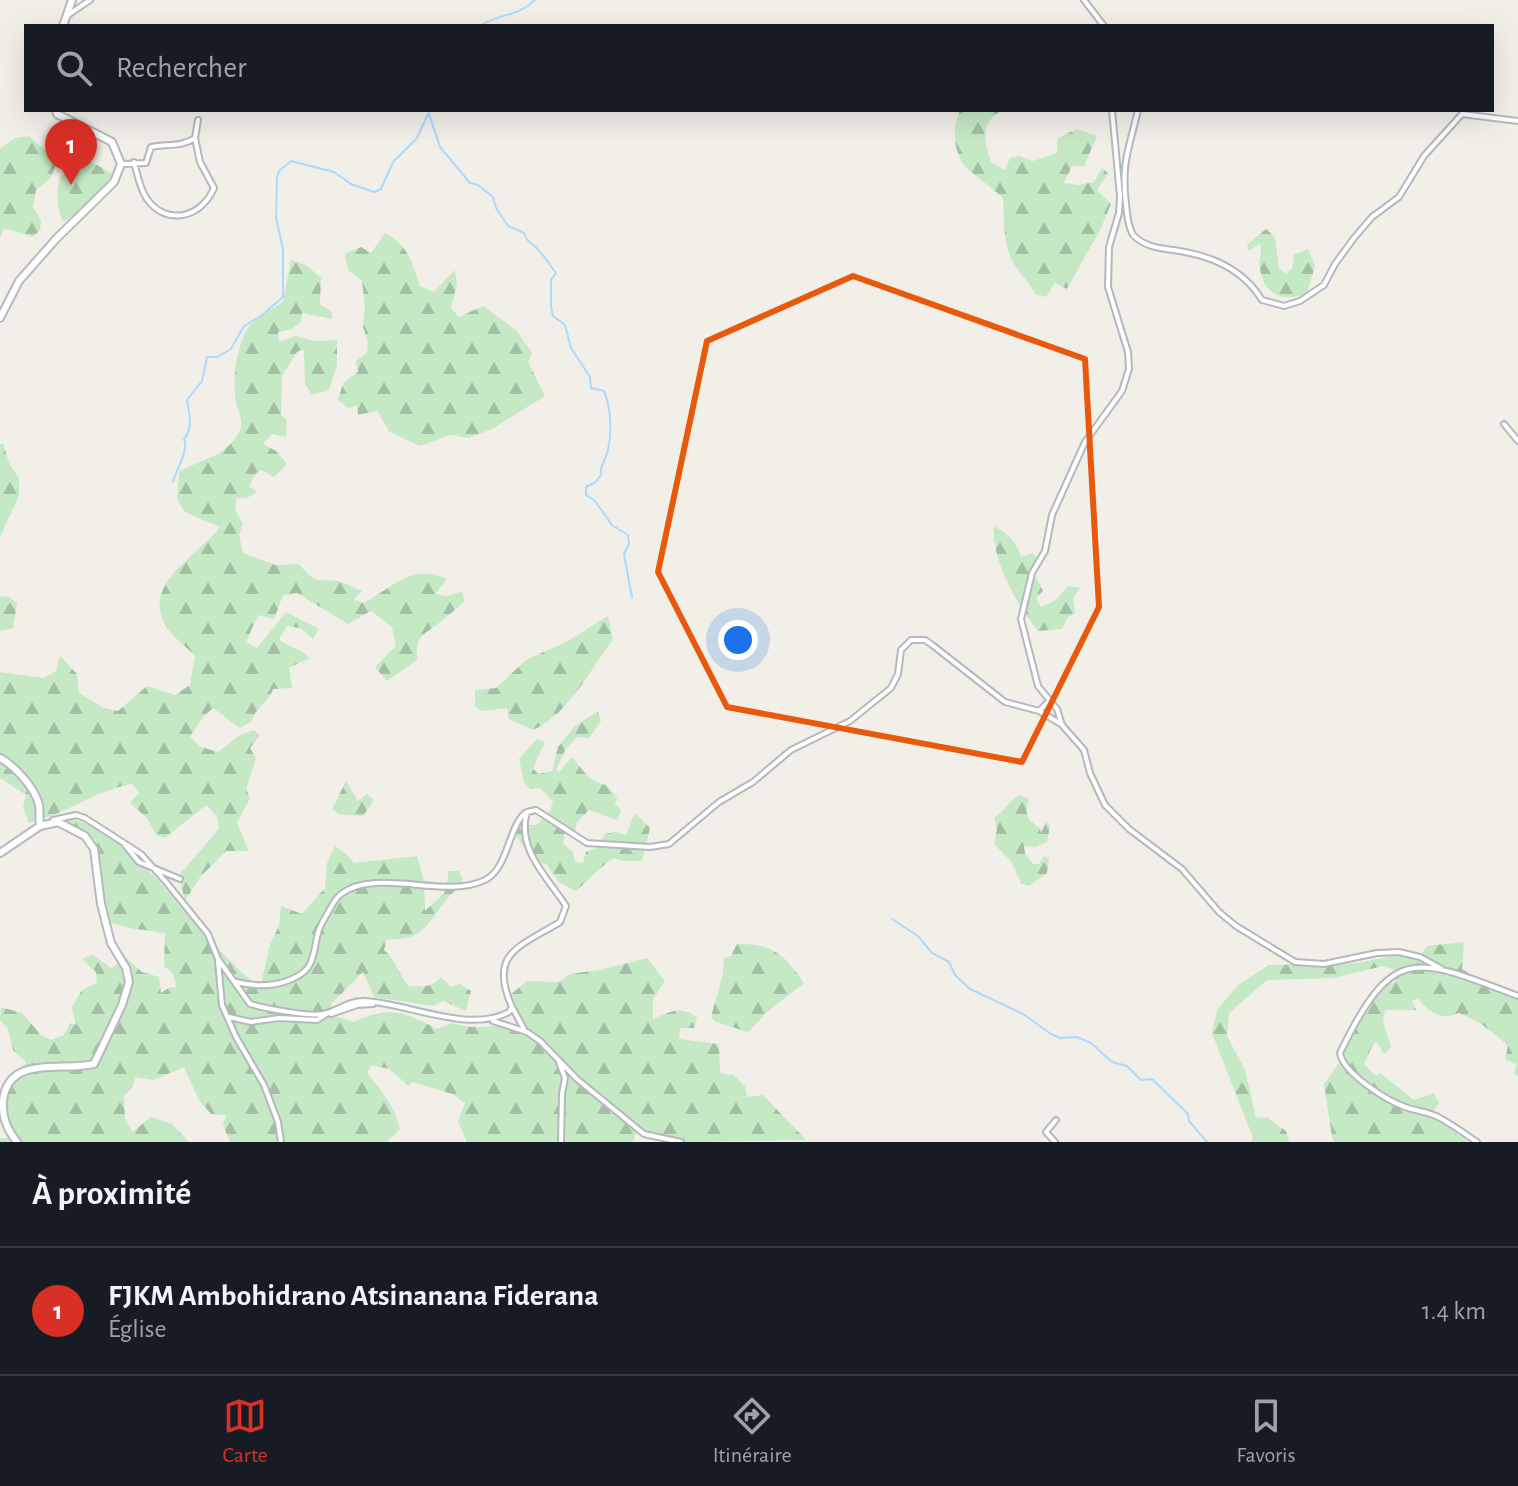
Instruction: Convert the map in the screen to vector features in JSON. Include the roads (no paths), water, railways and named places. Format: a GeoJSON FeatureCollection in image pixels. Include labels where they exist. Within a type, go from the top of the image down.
{"type":"FeatureCollection","features":[{"type":"Feature","properties":{"kind":"street"},"geometry":{"type":"LineString","coordinates":[[64,24],[72,0]]}},
{"type":"Feature","properties":{"kind":"street"},"geometry":{"type":"LineString","coordinates":[[68,15],[90,0]]}},
{"type":"Feature","properties":{"kind":"street"},"geometry":{"type":"LineString","coordinates":[[1084,0],[1102,24]]}},
{"type":"Feature","properties":{"kind":"street"},"geometry":{"type":"LineString","coordinates":[[0,318],[19,281],[114,182],[121,164],[112,142],[56,112]]}},
{"type":"Feature","properties":{"kind":"street"},"geometry":{"type":"LineString","coordinates":[[1062,725],[1057,709],[1038,686],[1021,619],[1032,573],[1045,551],[1052,515],[1085,442],[1122,391],[1129,369],[1128,352],[1108,287],[1109,247],[1119,213],[1120,196],[1112,112]]}},
{"type":"Feature","properties":{"kind":"street"},"geometry":{"type":"LineString","coordinates":[[1137,112],[1123,170],[1126,208],[1133,235],[1150,247],[1184,251],[1229,266],[1249,280],[1262,300],[1284,306],[1300,301],[1324,285],[1354,238],[1372,217],[1399,197],[1424,156],[1462,114],[1518,121]]}},
{"type":"Feature","properties":{"kind":"street"},"geometry":{"type":"LineString","coordinates":[[134,162],[147,200],[172,216],[194,213],[214,188],[200,162],[195,138],[198,120]]}},
{"type":"Feature","properties":{"kind":"street"},"geometry":{"type":"LineString","coordinates":[[121,164],[146,163],[151,147],[185,145],[195,138]]}},
{"type":"Feature","properties":{"kind":"street"},"geometry":{"type":"LineString","coordinates":[[1504,424],[1518,441]]}},
{"type":"Feature","properties":{"kind":"street"},"geometry":{"type":"LineString","coordinates":[[235,982],[271,986],[305,972],[312,962],[321,925],[338,895],[349,889],[379,884],[464,886],[487,879],[505,854],[517,822],[527,812],[536,810],[587,843],[650,847],[669,844],[719,802],[753,782],[791,750],[850,721],[891,688],[898,674],[901,650],[911,640],[925,640],[1005,702],[1039,711],[1062,725],[1084,750],[1090,773],[1105,805],[1129,829],[1182,869],[1219,912],[1285,958],[1324,964],[1377,953],[1399,952],[1420,957],[1442,969]]}},
{"type":"Feature","properties":{"kind":"street"},"geometry":{"type":"LineString","coordinates":[[1039,711],[1049,701]]}},
{"type":"Feature","properties":{"kind":"street"},"geometry":{"type":"LineString","coordinates":[[0,758],[31,788],[39,803],[40,826]]}},
{"type":"Feature","properties":{"kind":"street"},"geometry":{"type":"LineString","coordinates":[[527,812],[528,843],[535,864],[566,906],[560,922],[506,959],[502,973],[512,1007],[527,1032]]}},
{"type":"Feature","properties":{"kind":"street"},"geometry":{"type":"LineString","coordinates":[[0,853],[40,826],[76,815],[141,854],[208,934],[218,959],[250,1004],[327,1014]]}},
{"type":"Feature","properties":{"kind":"street"},"geometry":{"type":"LineString","coordinates":[[17,1142],[9,1133],[4,1117],[2,1091],[15,1076],[27,1070],[94,1064],[129,987],[126,968],[111,943],[101,904],[94,849],[85,836],[67,825],[58,822],[40,826]]}},
{"type":"Feature","properties":{"kind":"street"},"geometry":{"type":"LineString","coordinates":[[153,868],[180,879]]}},
{"type":"Feature","properties":{"kind":"street"},"geometry":{"type":"LineString","coordinates":[[218,959],[219,985],[227,1016],[264,1085],[278,1122],[281,1142]]}},
{"type":"Feature","properties":{"kind":"street"},"geometry":{"type":"LineString","coordinates":[[1477,1142],[1438,1116],[1402,1106],[1385,1097],[1348,1070],[1341,1061],[1340,1053],[1367,1001],[1386,980],[1407,968],[1442,969],[1472,977],[1518,996]]}},
{"type":"Feature","properties":{"kind":"street"},"geometry":{"type":"LineString","coordinates":[[227,1016],[251,1022],[279,1018],[317,1020],[354,1002],[492,1020],[527,1032],[540,1041],[559,1062],[644,1134],[681,1142]]}},
{"type":"Feature","properties":{"kind":"street"},"geometry":{"type":"LineString","coordinates":[[492,1020],[509,1012],[512,1007]]}},
{"type":"Feature","properties":{"kind":"street"},"geometry":{"type":"LineString","coordinates":[[559,1062],[565,1087],[562,1094],[561,1142]]}},
{"type":"Feature","properties":{"kind":"street"},"geometry":{"type":"LineString","coordinates":[[1055,1142],[1046,1132],[1056,1120]]}},
{"type":"Feature","properties":{"kind":"waterway"},"geometry":{"type":"LineString","coordinates":[[484,24],[521,10],[535,0]]}},
{"type":"Feature","properties":{"kind":"waterway"},"geometry":{"type":"LineString","coordinates":[[173,482],[184,454],[184,439],[190,425],[187,400],[202,381],[207,357],[217,357],[231,349],[244,326],[283,297],[283,249],[276,218],[279,171],[291,161],[334,172],[351,184],[374,192],[381,189],[393,162],[417,138],[429,112]]}},
{"type":"Feature","properties":{"kind":"waterway"},"geometry":{"type":"LineString","coordinates":[[429,114],[440,147],[470,183],[478,185],[493,197],[508,226],[524,233],[556,273],[551,280],[553,316],[565,325],[571,348],[590,377],[591,388],[604,391],[609,412],[607,454],[601,475],[586,487],[586,495],[595,501],[612,525],[628,535],[629,544],[624,554],[632,598]]}},
{"type":"Feature","properties":{"kind":"waterway"},"geometry":{"type":"LineString","coordinates":[[892,919],[918,936],[932,953],[949,962],[955,975],[970,989],[1023,1014],[1051,1034],[1060,1038],[1077,1037],[1091,1043],[1112,1062],[1127,1066],[1141,1080],[1152,1079],[1188,1114],[1189,1121],[1207,1142]]}},
{"type":"Feature","properties":{"kind":"place","name":"FJKM Ambohidrano Atsinanana Fiderana"},"geometry":{"type":"Point","coordinates":[71,185]}}]}
